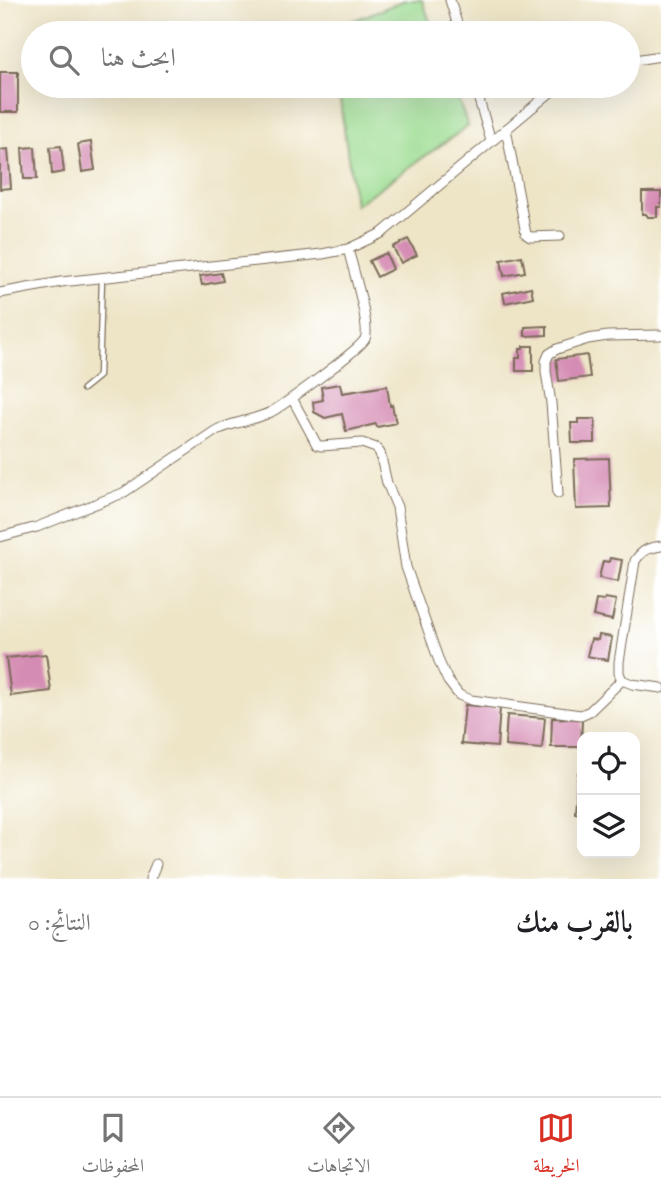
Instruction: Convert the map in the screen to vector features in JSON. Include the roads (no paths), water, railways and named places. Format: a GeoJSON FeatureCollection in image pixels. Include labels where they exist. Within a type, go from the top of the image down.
{"type":"FeatureCollection","features":[{"type":"Feature","properties":{"kind":"street"},"geometry":{"type":"LineString","coordinates":[[450,0],[456,21]]}},
{"type":"Feature","properties":{"kind":"street"},"geometry":{"type":"LineString","coordinates":[[640,59],[661,56]]}},
{"type":"Feature","properties":{"kind":"street"},"geometry":{"type":"LineString","coordinates":[[478,98],[491,141]]}},
{"type":"Feature","properties":{"kind":"street"},"geometry":{"type":"LineString","coordinates":[[0,293],[61,282],[323,254],[348,249],[382,233],[543,98]]}},
{"type":"Feature","properties":{"kind":"street"},"geometry":{"type":"LineString","coordinates":[[506,129],[527,234],[530,237],[560,236]]}},
{"type":"Feature","properties":{"kind":"street"},"geometry":{"type":"LineString","coordinates":[[0,537],[37,527],[122,493],[223,426],[266,414],[330,370],[358,347],[366,338],[366,332],[363,307],[348,249]]}},
{"type":"Feature","properties":{"kind":"street"},"geometry":{"type":"LineString","coordinates":[[558,493],[546,372],[549,354],[557,349],[608,335],[661,335]]}},
{"type":"Feature","properties":{"kind":"street"},"geometry":{"type":"LineString","coordinates":[[292,397],[317,445],[362,443],[376,448],[380,453],[397,507],[406,567],[440,664],[459,695],[471,700],[581,715],[590,711],[622,680]]}},
{"type":"Feature","properties":{"kind":"street"},"geometry":{"type":"LineString","coordinates":[[661,546],[641,552],[635,561],[619,662],[622,680],[661,688]]}},
{"type":"Feature","properties":{"kind":"street"},"geometry":{"type":"LineString","coordinates":[[150,879],[156,864]]}},
{"type":"Feature","properties":{"kind":"lane"},"geometry":{"type":"LineString","coordinates":[[83,389],[99,376],[103,278]]}}]}
